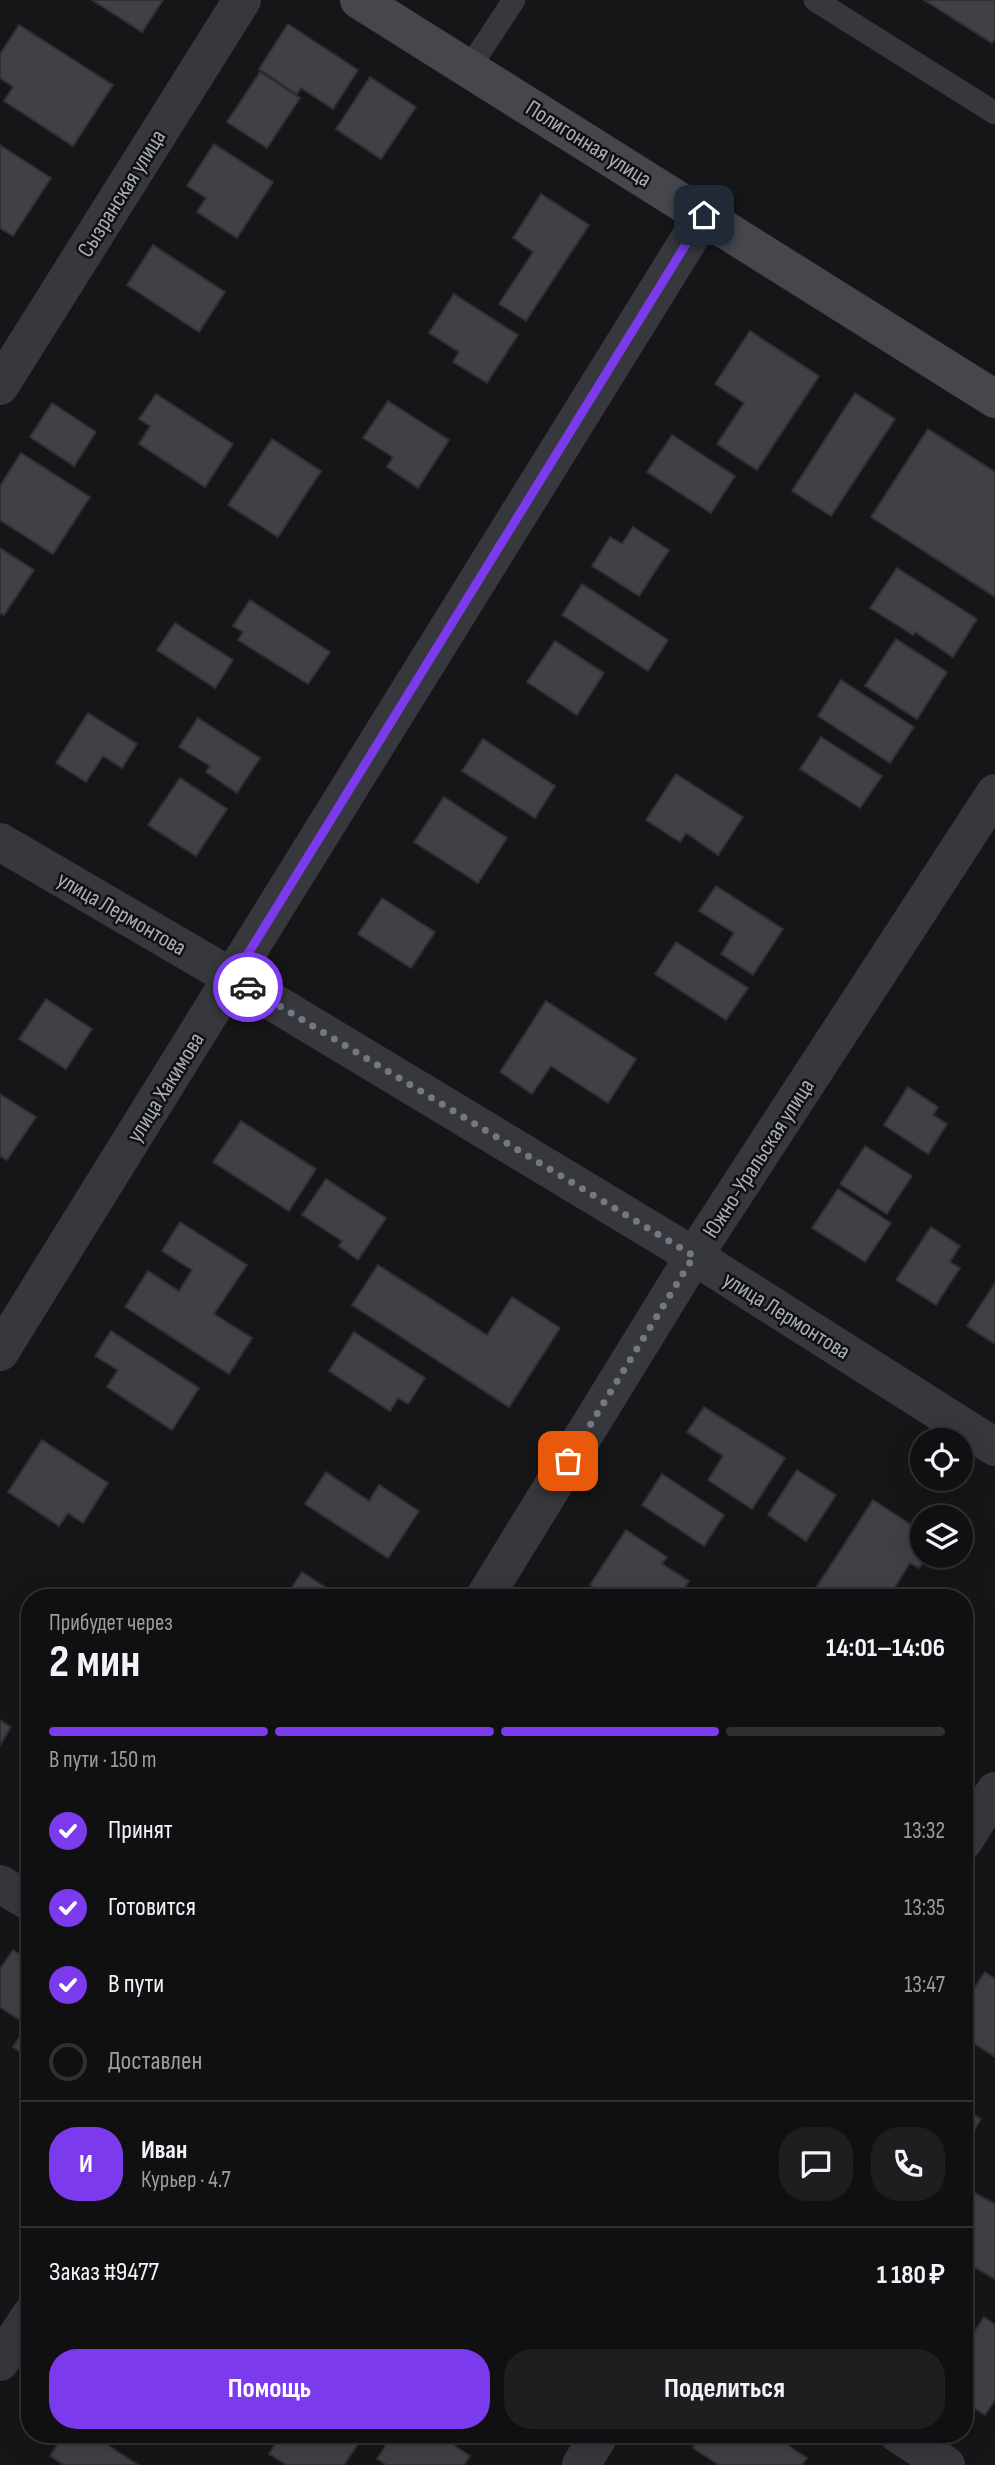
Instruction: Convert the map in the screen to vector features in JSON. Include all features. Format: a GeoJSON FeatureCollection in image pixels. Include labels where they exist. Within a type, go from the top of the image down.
{"type":"FeatureCollection","features":[{"type":"Feature","properties":{"kind":"main road","name":"Полигонная улица"},"geometry":{"type":"LineString","coordinates":[[359,0],[995,399]]}},
{"type":"Feature","properties":{"kind":"street","name":"Сызранская улица"},"geometry":{"type":"LineString","coordinates":[[0,386],[242,0]]}},
{"type":"Feature","properties":{"kind":"street","name":"улица Хакимова"},"geometry":{"type":"LineString","coordinates":[[0,1352],[704,215]]}},
{"type":"Feature","properties":{"kind":"street","name":"Южно-Уральская улица"},"geometry":{"type":"LineString","coordinates":[[490,1589],[694,1256],[995,793]]}},
{"type":"Feature","properties":{"kind":"street","name":"улица Лермонтова"},"geometry":{"type":"LineString","coordinates":[[0,842],[233,978],[694,1256],[995,1447]]}},
{"type":"Feature","properties":{"kind":"street"},"geometry":{"type":"LineString","coordinates":[[973,1826],[995,1791]]}},
{"type":"Feature","properties":{"kind":"street"},"geometry":{"type":"LineString","coordinates":[[0,1884],[21,1897]]}},
{"type":"Feature","properties":{"kind":"street"},"geometry":{"type":"LineString","coordinates":[[0,2362],[21,2330]]}},
{"type":"Feature","properties":{"kind":"street"},"geometry":{"type":"LineString","coordinates":[[581,2465],[594,2443]]}},
{"type":"Feature","properties":{"kind":"street"},"geometry":{"type":"LineString","coordinates":[[912,2443],[946,2465]]}},
{"type":"Feature","properties":{"kind":"lane"},"geometry":{"type":"LineString","coordinates":[[469,68],[514,0]]}},
{"type":"Feature","properties":{"kind":"lane"},"geometry":{"type":"LineString","coordinates":[[815,0],[995,113]]}},
{"type":"Feature","properties":{"kind":"building"},"geometry":{"type":"Polygon","coordinates":[[[92,0],[163,0],[142,32],[92,0]]]}},
{"type":"Feature","properties":{"kind":"building"},"geometry":{"type":"Polygon","coordinates":[[[924,0],[995,0],[995,38],[992,43],[924,0]]]}},
{"type":"Feature","properties":{"kind":"building"},"geometry":{"type":"Polygon","coordinates":[[[288,24],[358,70],[333,109],[301,88],[297,94],[259,69],[288,24]]]}},
{"type":"Feature","properties":{"kind":"building"},"geometry":{"type":"Polygon","coordinates":[[[19,25],[113,85],[73,146],[4,101],[13,87],[0,78],[0,54],[19,25]]]}},
{"type":"Feature","properties":{"kind":"building"},"geometry":{"type":"Polygon","coordinates":[[[260,72],[300,98],[267,148],[227,122],[260,72]]]}},
{"type":"Feature","properties":{"kind":"building"},"geometry":{"type":"Polygon","coordinates":[[[370,77],[416,107],[381,159],[336,129],[370,77]]]}},
{"type":"Feature","properties":{"kind":"building"},"geometry":{"type":"Polygon","coordinates":[[[214,144],[273,182],[237,238],[197,212],[206,198],[187,186],[214,144]]]}},
{"type":"Feature","properties":{"kind":"building"},"geometry":{"type":"Polygon","coordinates":[[[0,145],[51,178],[13,236],[0,228],[0,145]]]}},
{"type":"Feature","properties":{"kind":"building"},"geometry":{"type":"Polygon","coordinates":[[[541,194],[589,225],[526,321],[499,304],[533,252],[513,238],[541,194]]]}},
{"type":"Feature","properties":{"kind":"building"},"geometry":{"type":"Polygon","coordinates":[[[153,245],[225,292],[199,332],[127,285],[153,245]]]}},
{"type":"Feature","properties":{"kind":"building"},"geometry":{"type":"Polygon","coordinates":[[[454,294],[518,335],[487,383],[453,362],[459,352],[429,333],[454,294]]]}},
{"type":"Feature","properties":{"kind":"building"},"geometry":{"type":"Polygon","coordinates":[[[750,331],[819,376],[757,470],[717,444],[744,403],[715,384],[750,331]]]}},
{"type":"Feature","properties":{"kind":"building"},"geometry":{"type":"Polygon","coordinates":[[[855,393],[895,419],[831,516],[792,491],[855,393]]]}},
{"type":"Feature","properties":{"kind":"building"},"geometry":{"type":"Polygon","coordinates":[[[156,394],[233,444],[205,487],[139,444],[150,426],[139,419],[156,394]]]}},
{"type":"Feature","properties":{"kind":"building"},"geometry":{"type":"Polygon","coordinates":[[[388,401],[449,440],[418,488],[387,467],[393,457],[363,438],[388,401]]]}},
{"type":"Feature","properties":{"kind":"building"},"geometry":{"type":"Polygon","coordinates":[[[52,403],[96,432],[74,466],[30,437],[52,403]]]}},
{"type":"Feature","properties":{"kind":"building"},"geometry":{"type":"Polygon","coordinates":[[[928,429],[995,472],[995,597],[871,517],[928,429]]]}},
{"type":"Feature","properties":{"kind":"building"},"geometry":{"type":"Polygon","coordinates":[[[672,435],[735,476],[711,513],[647,472],[672,435]]]}},
{"type":"Feature","properties":{"kind":"building"},"geometry":{"type":"Polygon","coordinates":[[[272,439],[321,471],[278,537],[228,505],[272,439]]]}},
{"type":"Feature","properties":{"kind":"building"},"geometry":{"type":"Polygon","coordinates":[[[21,453],[90,497],[53,554],[0,520],[0,486],[21,453]]]}},
{"type":"Feature","properties":{"kind":"building"},"geometry":{"type":"Polygon","coordinates":[[[633,527],[669,550],[639,596],[592,566],[610,537],[622,544],[633,527]]]}},
{"type":"Feature","properties":{"kind":"building"},"geometry":{"type":"Polygon","coordinates":[[[0,548],[34,570],[4,615],[0,613],[0,548]]]}},
{"type":"Feature","properties":{"kind":"building"},"geometry":{"type":"Polygon","coordinates":[[[897,568],[977,619],[953,657],[915,632],[913,635],[870,608],[897,568]]]}},
{"type":"Feature","properties":{"kind":"building"},"geometry":{"type":"Polygon","coordinates":[[[582,584],[668,640],[648,671],[562,615],[582,584]]]}},
{"type":"Feature","properties":{"kind":"building"},"geometry":{"type":"Polygon","coordinates":[[[250,600],[330,652],[308,684],[238,640],[243,632],[233,626],[250,600]]]}},
{"type":"Feature","properties":{"kind":"building"},"geometry":{"type":"Polygon","coordinates":[[[175,623],[233,660],[215,688],[157,650],[175,623]]]}},
{"type":"Feature","properties":{"kind":"building"},"geometry":{"type":"Polygon","coordinates":[[[896,639],[947,672],[917,719],[865,686],[896,639]]]}},
{"type":"Feature","properties":{"kind":"building"},"geometry":{"type":"Polygon","coordinates":[[[555,641],[604,673],[577,715],[527,682],[555,641]]]}},
{"type":"Feature","properties":{"kind":"building"},"geometry":{"type":"Polygon","coordinates":[[[841,680],[914,727],[890,763],[818,716],[841,680]]]}},
{"type":"Feature","properties":{"kind":"building"},"geometry":{"type":"Polygon","coordinates":[[[88,713],[137,744],[122,768],[103,756],[86,782],[56,763],[88,713]]]}},
{"type":"Feature","properties":{"kind":"building"},"geometry":{"type":"Polygon","coordinates":[[[198,718],[260,758],[237,793],[206,772],[210,766],[179,747],[198,718]]]}},
{"type":"Feature","properties":{"kind":"building"},"geometry":{"type":"Polygon","coordinates":[[[821,737],[882,776],[860,808],[800,769],[821,737]]]}},
{"type":"Feature","properties":{"kind":"building"},"geometry":{"type":"Polygon","coordinates":[[[483,739],[555,786],[535,818],[462,771],[483,739]]]}},
{"type":"Feature","properties":{"kind":"building"},"geometry":{"type":"Polygon","coordinates":[[[676,774],[743,817],[718,855],[686,833],[680,842],[646,820],[676,774]]]}},
{"type":"Feature","properties":{"kind":"building"},"geometry":{"type":"Polygon","coordinates":[[[180,778],[227,809],[196,856],[148,825],[180,778]]]}},
{"type":"Feature","properties":{"kind":"building"},"geometry":{"type":"Polygon","coordinates":[[[444,797],[507,838],[478,883],[414,842],[444,797]]]}},
{"type":"Feature","properties":{"kind":"building"},"geometry":{"type":"Polygon","coordinates":[[[716,886],[783,929],[753,975],[721,954],[734,933],[699,911],[716,886]]]}},
{"type":"Feature","properties":{"kind":"building"},"geometry":{"type":"Polygon","coordinates":[[[382,898],[435,932],[411,968],[358,934],[382,898]]]}},
{"type":"Feature","properties":{"kind":"building"},"geometry":{"type":"Polygon","coordinates":[[[676,942],[748,988],[726,1020],[655,974],[676,942]]]}},
{"type":"Feature","properties":{"kind":"building"},"geometry":{"type":"Polygon","coordinates":[[[46,999],[92,1029],[66,1069],[19,1039],[46,999]]]}},
{"type":"Feature","properties":{"kind":"building"},"geometry":{"type":"Polygon","coordinates":[[[546,1001],[636,1059],[608,1103],[551,1066],[532,1094],[500,1072],[546,1001]]]}},
{"type":"Feature","properties":{"kind":"building"},"geometry":{"type":"Polygon","coordinates":[[[908,1087],[938,1107],[933,1115],[947,1124],[928,1154],[884,1125],[908,1087]]]}},
{"type":"Feature","properties":{"kind":"building"},"geometry":{"type":"Polygon","coordinates":[[[0,1094],[36,1117],[7,1160],[0,1156],[0,1094]]]}},
{"type":"Feature","properties":{"kind":"building"},"geometry":{"type":"Polygon","coordinates":[[[241,1121],[316,1169],[289,1211],[213,1162],[241,1121]]]}},
{"type":"Feature","properties":{"kind":"building"},"geometry":{"type":"Polygon","coordinates":[[[865,1146],[912,1176],[887,1214],[840,1184],[865,1146]]]}},
{"type":"Feature","properties":{"kind":"building"},"geometry":{"type":"Polygon","coordinates":[[[326,1179],[386,1218],[358,1260],[339,1246],[342,1241],[302,1215],[326,1179]]]}},
{"type":"Feature","properties":{"kind":"building"},"geometry":{"type":"Polygon","coordinates":[[[838,1189],[891,1223],[865,1262],[812,1228],[838,1189]]]}},
{"type":"Feature","properties":{"kind":"building"},"geometry":{"type":"Polygon","coordinates":[[[180,1222],[247,1265],[214,1314],[252,1338],[229,1374],[125,1307],[148,1271],[179,1291],[192,1270],[162,1251],[180,1222]]]}},
{"type":"Feature","properties":{"kind":"building"},"geometry":{"type":"Polygon","coordinates":[[[931,1227],[960,1246],[950,1262],[960,1268],[936,1305],[896,1280],[931,1227]]]}},
{"type":"Feature","properties":{"kind":"building"},"geometry":{"type":"Polygon","coordinates":[[[378,1265],[487,1335],[512,1297],[560,1328],[509,1407],[352,1305],[378,1265]]]}},
{"type":"Feature","properties":{"kind":"building"},"geometry":{"type":"Polygon","coordinates":[[[995,1283],[995,1344],[967,1326],[995,1283]]]}},
{"type":"Feature","properties":{"kind":"building"},"geometry":{"type":"Polygon","coordinates":[[[111,1331],[199,1388],[172,1430],[107,1387],[118,1370],[95,1356],[111,1331]]]}},
{"type":"Feature","properties":{"kind":"building"},"geometry":{"type":"Polygon","coordinates":[[[354,1332],[425,1378],[408,1404],[398,1398],[390,1411],[329,1371],[354,1332]]]}},
{"type":"Feature","properties":{"kind":"building"},"geometry":{"type":"Polygon","coordinates":[[[704,1407],[785,1458],[752,1509],[708,1480],[723,1456],[687,1432],[704,1407]]]}},
{"type":"Feature","properties":{"kind":"building"},"geometry":{"type":"Polygon","coordinates":[[[42,1440],[108,1483],[83,1523],[68,1513],[59,1526],[8,1492],[42,1440]]]}},
{"type":"Feature","properties":{"kind":"building"},"geometry":{"type":"Polygon","coordinates":[[[797,1470],[836,1495],[806,1541],[768,1515],[797,1470]]]}},
{"type":"Feature","properties":{"kind":"building"},"geometry":{"type":"Polygon","coordinates":[[[326,1472],[369,1501],[379,1485],[419,1511],[388,1558],[305,1504],[326,1472]]]}},
{"type":"Feature","properties":{"kind":"building"},"geometry":{"type":"Polygon","coordinates":[[[662,1474],[724,1515],[704,1546],[642,1505],[662,1474]]]}},
{"type":"Feature","properties":{"kind":"building"},"geometry":{"type":"Polygon","coordinates":[[[873,1500],[910,1524],[910,1563],[894,1589],[815,1589],[873,1500]]]}},
{"type":"Feature","properties":{"kind":"building"},"geometry":{"type":"Polygon","coordinates":[[[626,1530],[667,1557],[662,1564],[689,1581],[684,1589],[596,1589],[590,1585],[626,1530]]]}},
{"type":"Feature","properties":{"kind":"building"},"geometry":{"type":"Polygon","coordinates":[[[302,1572],[328,1589],[291,1589],[302,1572]]]}},
{"type":"Feature","properties":{"kind":"building"},"geometry":{"type":"Polygon","coordinates":[[[0,1720],[11,1727],[0,1745],[0,1720]]]}},
{"type":"Feature","properties":{"kind":"building"},"geometry":{"type":"Polygon","coordinates":[[[13,1950],[21,1955],[21,2021],[0,2007],[0,1969],[13,1950]]]}},
{"type":"Feature","properties":{"kind":"building"},"geometry":{"type":"Polygon","coordinates":[[[985,1972],[995,1979],[995,2057],[973,2043],[973,1990],[985,1972]]]}},
{"type":"Feature","properties":{"kind":"building"},"geometry":{"type":"Polygon","coordinates":[[[21,2035],[21,2052],[13,2047],[21,2035]]]}},
{"type":"Feature","properties":{"kind":"building"},"geometry":{"type":"Polygon","coordinates":[[[973,2115],[981,2119],[973,2132],[973,2115]]]}},
{"type":"Feature","properties":{"kind":"building"},"geometry":{"type":"Polygon","coordinates":[[[973,2192],[995,2204],[995,2279],[973,2266],[973,2192]]]}},
{"type":"Feature","properties":{"kind":"building"},"geometry":{"type":"Polygon","coordinates":[[[984,2317],[995,2325],[995,2400],[985,2415],[973,2408],[973,2334],[984,2317]]]}},
{"type":"Feature","properties":{"kind":"building"},"geometry":{"type":"Polygon","coordinates":[[[58,2443],[105,2443],[138,2465],[64,2465],[50,2456],[58,2443]]]}},
{"type":"Feature","properties":{"kind":"building"},"geometry":{"type":"Polygon","coordinates":[[[276,2443],[359,2443],[344,2465],[287,2465],[269,2454],[276,2443]]]}},
{"type":"Feature","properties":{"kind":"building"},"geometry":{"type":"Polygon","coordinates":[[[387,2443],[450,2443],[470,2456],[464,2465],[387,2465],[377,2459],[387,2443]]]}},
{"type":"Feature","properties":{"kind":"building"},"geometry":{"type":"Polygon","coordinates":[[[696,2443],[784,2443],[807,2458],[802,2465],[719,2465],[693,2448],[696,2443]]]}},
{"type":"Feature","properties":{"kind":"way so far"},"geometry":{"type":"LineString","coordinates":[[248,987],[694,1256],[568,1461]]}},
{"type":"Feature","properties":{"kind":"route"},"geometry":{"type":"LineString","coordinates":[[248,987],[233,978],[704,215]]}}]}
